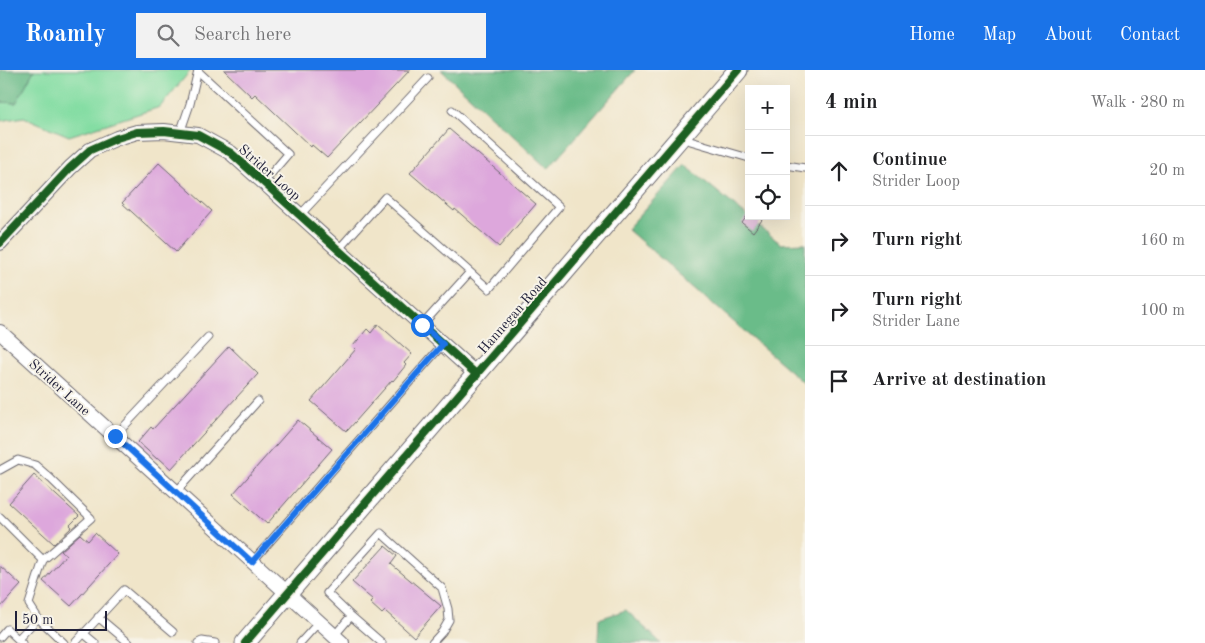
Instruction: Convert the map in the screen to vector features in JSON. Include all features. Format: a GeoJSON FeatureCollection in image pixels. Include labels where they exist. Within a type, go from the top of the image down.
{"type":"FeatureCollection","features":[{"type":"Feature","properties":{"kind":"main road","name":"Hannegan Road"},"geometry":{"type":"LineString","coordinates":[[245,643],[738,70]]}},
{"type":"Feature","properties":{"kind":"street","name":"Strider Loop"},"geometry":{"type":"LineString","coordinates":[[0,243],[70,168],[90,150],[117,138],[137,132],[164,131],[198,136],[231,153],[477,375]]}},
{"type":"Feature","properties":{"kind":"street","name":"Strider Lane"},"geometry":{"type":"LineString","coordinates":[[0,332],[338,639]]}},
{"type":"Feature","properties":{"kind":"lane"},"geometry":{"type":"LineString","coordinates":[[180,133],[190,104],[198,70],[288,154],[264,182]]}},
{"type":"Feature","properties":{"kind":"lane"},"geometry":{"type":"LineString","coordinates":[[300,215],[428,78]]}},
{"type":"Feature","properties":{"kind":"lane"},"geometry":{"type":"LineString","coordinates":[[338,250],[385,197],[489,288],[559,207],[452,110]]}},
{"type":"Feature","properties":{"kind":"lane"},"geometry":{"type":"LineString","coordinates":[[680,138],[745,157]]}},
{"type":"Feature","properties":{"kind":"lane"},"geometry":{"type":"LineString","coordinates":[[790,166],[805,168]]}},
{"type":"Feature","properties":{"kind":"lane"},"geometry":{"type":"LineString","coordinates":[[422,325],[470,272]]}},
{"type":"Feature","properties":{"kind":"lane"},"geometry":{"type":"LineString","coordinates":[[115,436],[208,337]]}},
{"type":"Feature","properties":{"kind":"lane"},"geometry":{"type":"LineString","coordinates":[[252,562],[443,344]]}},
{"type":"Feature","properties":{"kind":"lane"},"geometry":{"type":"LineString","coordinates":[[176,492],[258,401]]}},
{"type":"Feature","properties":{"kind":"lane"},"geometry":{"type":"LineString","coordinates":[[0,470],[18,460],[35,465],[91,518],[43,560],[29,604],[38,618],[64,643]]}},
{"type":"Feature","properties":{"kind":"lane"},"geometry":{"type":"LineString","coordinates":[[0,517],[43,560]]}},
{"type":"Feature","properties":{"kind":"lane"},"geometry":{"type":"LineString","coordinates":[[382,643],[327,593],[380,533],[442,588],[449,620],[442,632],[432,643]]}},
{"type":"Feature","properties":{"kind":"lane"},"geometry":{"type":"LineString","coordinates":[[75,643],[124,590],[172,632]]}},
{"type":"Feature","properties":{"kind":"lane"},"geometry":{"type":"LineString","coordinates":[[98,616],[129,643]]}},
{"type":"Feature","properties":{"kind":"lane"},"geometry":{"type":"LineString","coordinates":[[338,639],[351,616]]}},
{"type":"Feature","properties":{"kind":"lane"},"geometry":{"type":"LineString","coordinates":[[0,637],[7,629],[20,641],[38,618]]}},
{"type":"Feature","properties":{"kind":"lane"},"geometry":{"type":"LineString","coordinates":[[300,643],[319,622]]}},
{"type":"Feature","properties":{"kind":"lane"},"geometry":{"type":"LineString","coordinates":[[84,633],[95,643]]}},
{"type":"Feature","properties":{"kind":"lane"},"geometry":{"type":"LineString","coordinates":[[198,643],[202,641],[215,643]]}},
{"type":"Feature","properties":{"kind":"green space"},"geometry":{"type":"Polygon","coordinates":[[[0,70],[34,70],[16,103],[0,102],[0,70]]]}},
{"type":"Feature","properties":{"kind":"green space"},"geometry":{"type":"Polygon","coordinates":[[[34,70],[191,70],[160,107],[69,136],[24,117],[0,121],[0,102],[16,103],[34,70]]]}},
{"type":"Feature","properties":{"kind":"green space"},"geometry":{"type":"Polygon","coordinates":[[[441,70],[635,70],[548,169],[441,70]]]}},
{"type":"Feature","properties":{"kind":"green space"},"geometry":{"type":"Polygon","coordinates":[[[685,165],[745,214],[745,220],[752,220],[781,244],[805,243],[805,384],[627,229],[685,165]]]}},
{"type":"Feature","properties":{"kind":"green space"},"geometry":{"type":"Polygon","coordinates":[[[626,610],[661,643],[600,643],[598,641],[599,619],[626,610]]]}},
{"type":"Feature","properties":{"kind":"building"},"geometry":{"type":"Polygon","coordinates":[[[224,70],[410,70],[327,158],[312,145],[311,147],[255,94],[252,97],[224,70]]]}},
{"type":"Feature","properties":{"kind":"building"},"geometry":{"type":"Polygon","coordinates":[[[449,129],[536,204],[499,247],[410,173],[449,129]]]}},
{"type":"Feature","properties":{"kind":"building"},"geometry":{"type":"Polygon","coordinates":[[[159,163],[212,211],[176,252],[122,203],[159,163]]]}},
{"type":"Feature","properties":{"kind":"building"},"geometry":{"type":"Polygon","coordinates":[[[745,219],[762,220],[753,232],[742,223],[745,219]]]}},
{"type":"Feature","properties":{"kind":"building"},"geometry":{"type":"Polygon","coordinates":[[[378,324],[412,354],[393,381],[346,431],[311,401],[356,349],[353,346],[367,329],[371,333],[378,324]]]}},
{"type":"Feature","properties":{"kind":"building"},"geometry":{"type":"Polygon","coordinates":[[[229,346],[258,374],[171,469],[138,442],[151,427],[153,429],[229,346]]]}},
{"type":"Feature","properties":{"kind":"building"},"geometry":{"type":"Polygon","coordinates":[[[298,420],[332,449],[267,524],[233,494],[298,420]]]}},
{"type":"Feature","properties":{"kind":"building"},"geometry":{"type":"Polygon","coordinates":[[[34,475],[79,516],[70,525],[72,527],[54,544],[9,503],[34,475]]]}},
{"type":"Feature","properties":{"kind":"building"},"geometry":{"type":"Polygon","coordinates":[[[95,533],[118,554],[71,606],[43,581],[66,555],[61,551],[80,534],[88,541],[95,533]]]}},
{"type":"Feature","properties":{"kind":"building"},"geometry":{"type":"Polygon","coordinates":[[[385,546],[397,556],[391,564],[441,606],[414,637],[385,611],[382,614],[370,603],[373,600],[352,582],[385,546]]]}},
{"type":"Feature","properties":{"kind":"building"},"geometry":{"type":"Polygon","coordinates":[[[0,566],[21,585],[0,608],[0,566]]]}},
{"type":"Feature","properties":{"kind":"cycle path"},"geometry":{"type":"LineString","coordinates":[[245,643],[738,70]]}},
{"type":"Feature","properties":{"kind":"cycle path"},"geometry":{"type":"LineString","coordinates":[[0,243],[70,168],[90,150],[117,138],[137,132],[164,131],[198,135],[231,153],[477,375]]}},
{"type":"Feature","properties":{"kind":"route"},"geometry":{"type":"LineString","coordinates":[[115,436],[252,562],[443,344],[422,325]]}}]}
